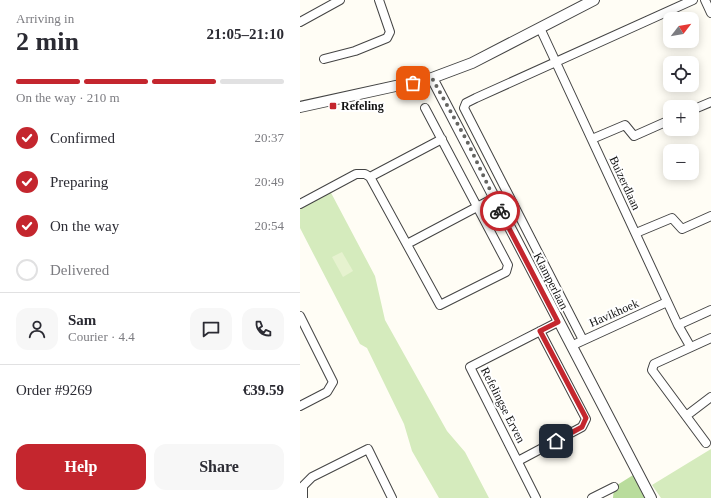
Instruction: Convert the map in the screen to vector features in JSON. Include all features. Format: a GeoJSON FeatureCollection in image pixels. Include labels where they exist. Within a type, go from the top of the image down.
{"type":"FeatureCollection","features":[{"type":"Feature","properties":{"kind":"street"},"geometry":{"type":"LineString","coordinates":[[300,22],[340,0]]}},
{"type":"Feature","properties":{"kind":"street"},"geometry":{"type":"LineString","coordinates":[[324,59],[355,51],[387,38],[390,32],[378,0]]}},
{"type":"Feature","properties":{"kind":"street"},"geometry":{"type":"LineString","coordinates":[[300,107],[432,78],[472,63],[594,0]]}},
{"type":"Feature","properties":{"kind":"street"},"geometry":{"type":"LineString","coordinates":[[555,62],[693,0]]}},
{"type":"Feature","properties":{"kind":"street"},"geometry":{"type":"LineString","coordinates":[[705,0],[711,13]]}},
{"type":"Feature","properties":{"kind":"street","name":"Buizerdlaan"},"geometry":{"type":"LineString","coordinates":[[540,28],[667,302],[690,346]]}},
{"type":"Feature","properties":{"kind":"street","name":"Klamperlaan"},"geometry":{"type":"LineString","coordinates":[[555,62],[466,103],[464,108],[583,340]]}},
{"type":"Feature","properties":{"kind":"street","name":"Klamperlaan"},"geometry":{"type":"LineString","coordinates":[[432,78],[467,141],[494,198],[558,322],[651,497]]}},
{"type":"Feature","properties":{"kind":"street"},"geometry":{"type":"LineString","coordinates":[[699,107],[711,102]]}},
{"type":"Feature","properties":{"kind":"street"},"geometry":{"type":"LineString","coordinates":[[300,204],[356,174],[365,174],[370,177],[440,305],[506,272],[508,265],[426,108]]}},
{"type":"Feature","properties":{"kind":"street"},"geometry":{"type":"LineString","coordinates":[[592,139],[626,125],[634,136],[663,123]]}},
{"type":"Feature","properties":{"kind":"street"},"geometry":{"type":"LineString","coordinates":[[370,177],[442,139]]}},
{"type":"Feature","properties":{"kind":"street"},"geometry":{"type":"LineString","coordinates":[[407,244],[494,198]]}},
{"type":"Feature","properties":{"kind":"street"},"geometry":{"type":"LineString","coordinates":[[636,233],[672,218],[682,230],[711,216]]}},
{"type":"Feature","properties":{"kind":"street","name":"Havikhoek"},"geometry":{"type":"LineString","coordinates":[[571,346],[667,302]]}},
{"type":"Feature","properties":{"kind":"street"},"geometry":{"type":"LineString","coordinates":[[678,325],[711,310]]}},
{"type":"Feature","properties":{"kind":"street"},"geometry":{"type":"LineString","coordinates":[[300,316],[333,382],[327,392],[300,406]]}},
{"type":"Feature","properties":{"kind":"street","name":"Refelingse Erven"},"geometry":{"type":"LineString","coordinates":[[536,498],[470,367],[558,322]]}},
{"type":"Feature","properties":{"kind":"street","name":"Refelingse Erven"},"geometry":{"type":"LineString","coordinates":[[518,461],[582,427],[586,418],[540,331]]}},
{"type":"Feature","properties":{"kind":"street"},"geometry":{"type":"LineString","coordinates":[[706,443],[652,370],[654,364],[690,346],[711,338]]}},
{"type":"Feature","properties":{"kind":"street"},"geometry":{"type":"LineString","coordinates":[[686,416],[711,398]]}},
{"type":"Feature","properties":{"kind":"street"},"geometry":{"type":"LineString","coordinates":[[303,498],[303,486],[312,477],[368,449],[392,498]]}},
{"type":"Feature","properties":{"kind":"street"},"geometry":{"type":"LineString","coordinates":[[592,498],[614,487]]}},
{"type":"Feature","properties":{"kind":"green space"},"geometry":{"type":"Polygon","coordinates":[[[329,189],[375,276],[385,320],[447,431],[465,452],[489,498],[439,498],[412,451],[404,424],[367,348],[360,344],[300,228],[300,204],[329,189]]]}},
{"type":"Feature","properties":{"kind":"green space"},"geometry":{"type":"Polygon","coordinates":[[[342,252],[353,271],[343,277],[332,257],[342,252]]]}},
{"type":"Feature","properties":{"kind":"green space"},"geometry":{"type":"Polygon","coordinates":[[[711,449],[711,498],[661,498],[652,485],[711,449]]]}},
{"type":"Feature","properties":{"kind":"green space"},"geometry":{"type":"Polygon","coordinates":[[[638,472],[647,498],[613,498],[614,487],[638,472]]]}},
{"type":"Feature","properties":{"kind":"way so far"},"geometry":{"type":"LineString","coordinates":[[413,83],[432,78],[467,141],[500,211]]}},
{"type":"Feature","properties":{"kind":"place","name":"Refeling"},"geometry":{"type":"Point","coordinates":[333,106]}},
{"type":"Feature","properties":{"kind":"route"},"geometry":{"type":"LineString","coordinates":[[500,211],[558,322],[540,331],[586,418],[582,427],[556,441]]}}]}
